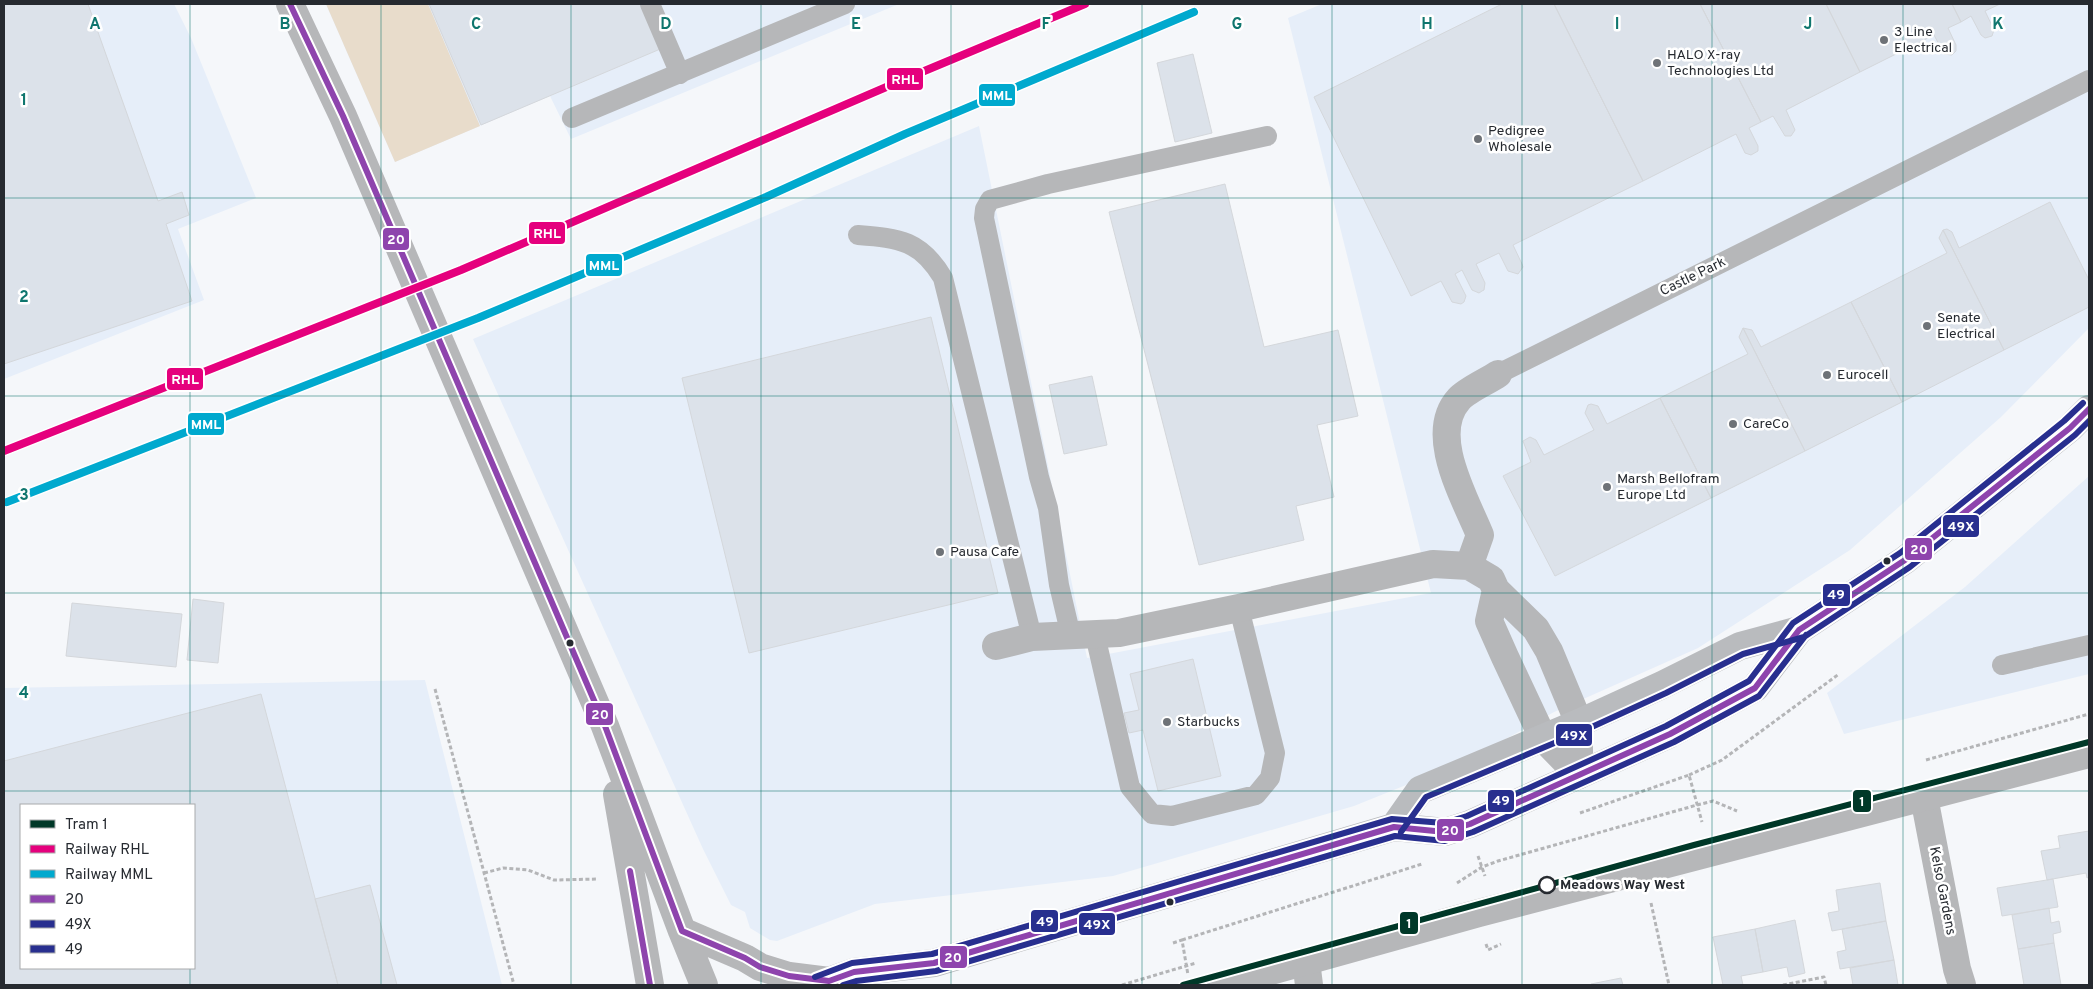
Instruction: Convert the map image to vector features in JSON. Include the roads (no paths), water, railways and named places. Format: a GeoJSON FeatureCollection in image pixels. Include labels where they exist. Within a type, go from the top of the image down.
{"type":"FeatureCollection","features":[{"type":"Feature","properties":{"kind":"main road"},"geometry":{"type":"LineString","coordinates":[[1394,827],[1420,790],[1579,723],[1662,685],[1740,646],[1799,630],[1905,560],[2070,428],[2089,409]]}},
{"type":"Feature","properties":{"kind":"main road"},"geometry":{"type":"LineString","coordinates":[[824,983],[854,972],[934,963],[1394,827],[1445,832],[1470,824],[1670,734],[1755,688],[1799,630]]}},
{"type":"Feature","properties":{"kind":"main road"},"geometry":{"type":"LineString","coordinates":[[907,985],[934,963]]}},
{"type":"Feature","properties":{"kind":"street"},"geometry":{"type":"LineString","coordinates":[[290,4],[343,116],[605,726],[704,985]]}},
{"type":"Feature","properties":{"kind":"street","name":"Castle Park"},"geometry":{"type":"LineString","coordinates":[[1469,566],[1480,535],[1447,453],[1446,422],[1459,398],[1498,374]]}},
{"type":"Feature","properties":{"kind":"street"},"geometry":{"type":"LineString","coordinates":[[996,646],[1032,636],[1083,636],[1119,633],[1433,564],[1469,566],[1491,579],[1496,590],[1536,629],[1549,651],[1579,723],[1579,775]]}},
{"type":"Feature","properties":{"kind":"street"},"geometry":{"type":"LineString","coordinates":[[1496,590],[1489,621],[1543,738],[1579,775]]}},
{"type":"Feature","properties":{"kind":"street"},"geometry":{"type":"LineString","coordinates":[[605,726],[650,985]]}},
{"type":"Feature","properties":{"kind":"street"},"geometry":{"type":"LineString","coordinates":[[1221,985],[1307,973],[1479,913],[2089,754]]}},
{"type":"Feature","properties":{"kind":"street","name":"Kelso Gardens"},"geometry":{"type":"LineString","coordinates":[[1924,796],[1957,969],[1962,985]]}},
{"type":"Feature","properties":{"kind":"street"},"geometry":{"type":"LineString","coordinates":[[682,931],[745,958],[760,967],[789,976],[824,983]]}},
{"type":"Feature","properties":{"kind":"lane"},"geometry":{"type":"LineString","coordinates":[[650,4],[680,74]]}},
{"type":"Feature","properties":{"kind":"lane"},"geometry":{"type":"LineString","coordinates":[[572,118],[680,74],[817,9],[845,4]]}},
{"type":"Feature","properties":{"kind":"lane","name":"Castle Park"},"geometry":{"type":"LineString","coordinates":[[1498,374],[2089,80]]}},
{"type":"Feature","properties":{"kind":"lane"},"geometry":{"type":"LineString","coordinates":[[1239,608],[1275,753],[1270,778],[1256,795],[1172,816],[1152,814],[1130,787],[1083,636],[1059,585],[1048,508],[1039,477],[984,218],[985,209],[990,200],[1048,184],[1267,136]]}},
{"type":"Feature","properties":{"kind":"lane"},"geometry":{"type":"LineString","coordinates":[[858,235],[887,237],[918,248],[933,261],[943,278],[1032,636]]}},
{"type":"Feature","properties":{"kind":"lane"},"geometry":{"type":"LineString","coordinates":[[2002,665],[2089,645]]}},
{"type":"Feature","properties":{"kind":"tram line","name":"1"},"geometry":{"type":"LineString","coordinates":[[1183,985],[1694,845],[2089,742]]}},
{"type":"Feature","properties":{"kind":"rail line","name":"RHL"},"geometry":{"type":"LineString","coordinates":[[4,451],[461,270],[898,82],[1085,4]]}},
{"type":"Feature","properties":{"kind":"rail line","name":"MML"},"geometry":{"type":"LineString","coordinates":[[7,502],[478,318],[766,197],[905,134],[1194,12]]}},
{"type":"Feature","properties":{"kind":"place","name":"3 Line Electrical"},"geometry":{"type":"Point","coordinates":[1884,40]}},
{"type":"Feature","properties":{"kind":"place","name":"HALO X-ray Technologies Ltd"},"geometry":{"type":"Point","coordinates":[1657,63]}},
{"type":"Feature","properties":{"kind":"place","name":"Pedigree Wholesale"},"geometry":{"type":"Point","coordinates":[1478,139]}},
{"type":"Feature","properties":{"kind":"place","name":"Senate Electrical"},"geometry":{"type":"Point","coordinates":[1927,326]}},
{"type":"Feature","properties":{"kind":"place","name":"Eurocell"},"geometry":{"type":"Point","coordinates":[1827,375]}},
{"type":"Feature","properties":{"kind":"place","name":"CareCo"},"geometry":{"type":"Point","coordinates":[1733,424]}},
{"type":"Feature","properties":{"kind":"place","name":"Marsh Bellofram Europe Ltd"},"geometry":{"type":"Point","coordinates":[1607,487]}},
{"type":"Feature","properties":{"kind":"place","name":"Pausa Cafe"},"geometry":{"type":"Point","coordinates":[940,552]}},
{"type":"Feature","properties":{"kind":"place","name":"Starbucks"},"geometry":{"type":"Point","coordinates":[1167,722]}},
{"type":"Feature","properties":{"kind":"place","name":"Meadows Way West"},"geometry":{"type":"Point","coordinates":[1547,885]}}]}
